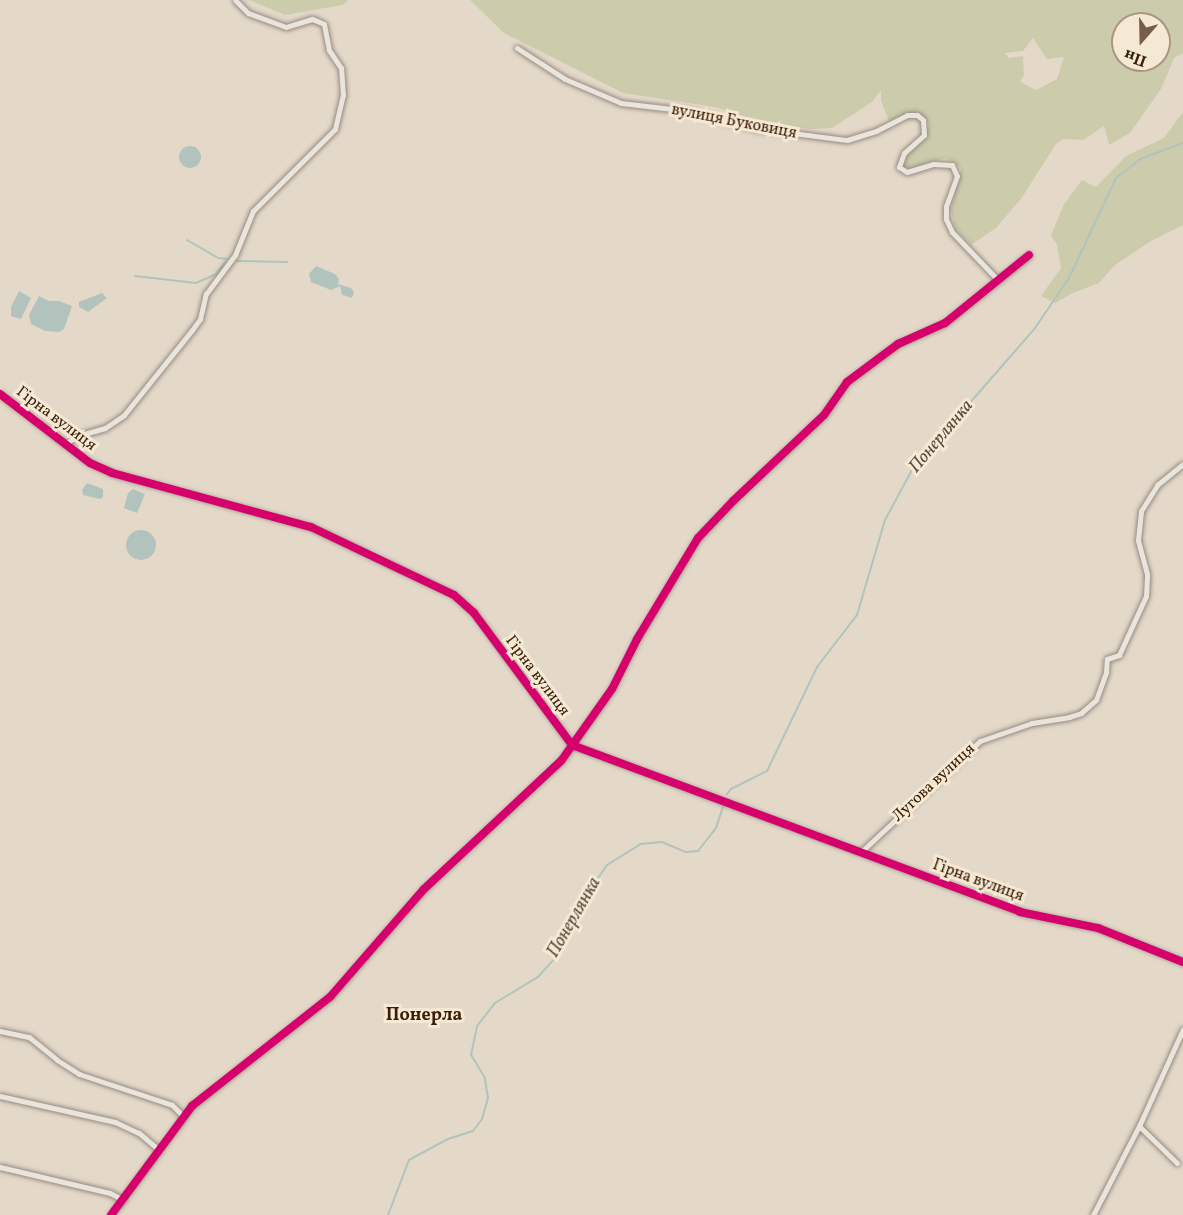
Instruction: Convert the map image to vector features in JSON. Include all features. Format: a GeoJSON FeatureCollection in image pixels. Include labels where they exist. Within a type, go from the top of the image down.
{"type":"FeatureCollection","features":[{"type":"Feature","properties":{"kind":"street"},"geometry":{"type":"LineString","coordinates":[[65,444],[77,436],[105,428],[124,415],[200,319],[206,294],[235,255],[253,210],[335,129],[343,95],[341,68],[329,50],[324,24],[312,19],[286,27],[248,13],[236,0]]}},
{"type":"Feature","properties":{"kind":"street","name":"вулиця Буковиця"},"geometry":{"type":"LineString","coordinates":[[517,48],[565,79],[621,104],[681,110],[754,129],[847,140],[876,131],[908,115],[917,115],[923,120],[924,135],[904,153],[899,167],[907,172],[933,164],[952,165],[957,176],[946,206],[946,219],[952,232],[998,280]]}},
{"type":"Feature","properties":{"kind":"street"},"geometry":{"type":"LineString","coordinates":[[111,1215],[183,1116],[261,1049],[330,997],[424,889],[561,761],[612,689],[637,639],[698,538],[733,501],[824,415],[847,381],[898,344],[945,323],[1029,255]]}},
{"type":"Feature","properties":{"kind":"street","name":"Гірна вулиця"},"geometry":{"type":"LineString","coordinates":[[0,394],[90,463],[112,473],[310,528],[341,540],[454,595],[474,614],[572,745],[862,851],[1020,912],[1098,928],[1183,962]]}},
{"type":"Feature","properties":{"kind":"street","name":"Лугова вулиця"},"geometry":{"type":"LineString","coordinates":[[862,851],[980,741],[1032,723],[1075,716],[1090,707],[1096,700],[1106,672],[1107,659],[1119,655],[1146,596],[1147,574],[1138,540],[1141,511],[1147,497],[1157,485],[1183,464]]}},
{"type":"Feature","properties":{"kind":"street"},"geometry":{"type":"LineString","coordinates":[[1093,1215],[1139,1126],[1183,1029]]}},
{"type":"Feature","properties":{"kind":"street"},"geometry":{"type":"LineString","coordinates":[[0,1031],[29,1037],[57,1060],[79,1074],[172,1105],[183,1116]]}},
{"type":"Feature","properties":{"kind":"street"},"geometry":{"type":"LineString","coordinates":[[0,1096],[116,1122],[139,1133],[158,1149]]}},
{"type":"Feature","properties":{"kind":"street"},"geometry":{"type":"LineString","coordinates":[[1139,1126],[1177,1163]]}},
{"type":"Feature","properties":{"kind":"street"},"geometry":{"type":"LineString","coordinates":[[0,1167],[110,1193],[123,1200]]}},
{"type":"Feature","properties":{"kind":"green space"},"geometry":{"type":"Polygon","coordinates":[[[249,0],[348,0],[343,5],[285,15],[249,0]]]}},
{"type":"Feature","properties":{"kind":"green space"},"geometry":{"type":"Polygon","coordinates":[[[470,0],[1183,0],[1183,53],[1174,58],[1171,65],[1171,12],[1111,12],[1111,72],[1168,72],[1161,89],[1130,133],[1109,145],[1104,126],[1083,140],[1063,139],[1056,144],[1021,199],[996,228],[971,245],[955,228],[951,209],[961,168],[946,158],[910,168],[904,167],[902,161],[907,153],[925,140],[929,125],[922,116],[908,113],[889,121],[881,101],[881,90],[872,102],[832,128],[810,129],[756,120],[715,107],[623,93],[504,33],[470,0]],[[1033,38],[1023,51],[1005,53],[1009,58],[1023,56],[1024,75],[1020,82],[1036,90],[1057,79],[1064,57],[1047,59],[1033,38]]]}},
{"type":"Feature","properties":{"kind":"green space"},"geometry":{"type":"Polygon","coordinates":[[[1183,112],[1183,225],[1151,241],[1115,265],[1099,283],[1055,303],[1041,296],[1061,268],[1057,244],[1051,236],[1064,204],[1082,180],[1096,187],[1126,156],[1164,138],[1183,112]]]}},
{"type":"Feature","properties":{"kind":"shaded area"},"geometry":{"type":"Polygon","coordinates":[[[190,146],[198,149],[201,157],[198,165],[190,168],[182,165],[179,157],[182,149],[190,146]]]}},
{"type":"Feature","properties":{"kind":"shaded area"},"geometry":{"type":"Polygon","coordinates":[[[316,266],[335,274],[339,279],[338,284],[351,288],[354,292],[352,298],[342,295],[340,286],[331,290],[311,282],[309,274],[316,266]]]}},
{"type":"Feature","properties":{"kind":"shaded area"},"geometry":{"type":"Polygon","coordinates":[[[19,291],[31,298],[21,319],[11,316],[11,307],[19,291]]]}},
{"type":"Feature","properties":{"kind":"shaded area"},"geometry":{"type":"Polygon","coordinates":[[[102,293],[107,298],[88,312],[79,307],[79,302],[102,293]]]}},
{"type":"Feature","properties":{"kind":"shaded area"},"geometry":{"type":"Polygon","coordinates":[[[39,296],[49,301],[59,301],[72,306],[64,329],[59,332],[45,331],[31,324],[29,315],[39,296]]]}},
{"type":"Feature","properties":{"kind":"shaded area"},"geometry":{"type":"Polygon","coordinates":[[[87,483],[103,489],[103,497],[100,499],[83,495],[82,490],[87,483]]]}},
{"type":"Feature","properties":{"kind":"shaded area"},"geometry":{"type":"Polygon","coordinates":[[[133,489],[145,494],[137,513],[124,508],[128,493],[133,489]]]}},
{"type":"Feature","properties":{"kind":"shaded area"},"geometry":{"type":"Polygon","coordinates":[[[141,530],[151,535],[156,545],[151,555],[141,560],[131,555],[126,545],[131,535],[141,530]]]}},
{"type":"Feature","properties":{"kind":"waterway","name":"Понерлянка"},"geometry":{"type":"LineString","coordinates":[[727,794],[731,789],[767,771],[817,667],[857,615],[885,520],[913,468],[1035,328],[1069,278],[1116,178],[1140,159],[1183,143]]}},
{"type":"Feature","properties":{"kind":"waterway"},"geometry":{"type":"LineString","coordinates":[[187,240],[218,258],[227,259]]}},
{"type":"Feature","properties":{"kind":"waterway"},"geometry":{"type":"LineString","coordinates":[[237,261],[287,262]]}},
{"type":"Feature","properties":{"kind":"waterway"},"geometry":{"type":"LineString","coordinates":[[135,276],[196,283],[216,274],[225,262]]}},
{"type":"Feature","properties":{"kind":"waterway","name":"Понерлянка"},"geometry":{"type":"LineString","coordinates":[[388,1215],[409,1160],[448,1139],[473,1131],[482,1119],[488,1098],[485,1078],[471,1055],[477,1026],[495,1003],[538,977],[557,956],[579,905],[607,865],[640,844],[662,842],[686,852],[698,851],[716,828],[723,807]]}},
{"type":"Feature","properties":{"kind":"cycle path"},"geometry":{"type":"LineString","coordinates":[[111,1215],[192,1106],[330,997],[424,889],[561,761],[612,689],[637,639],[698,538],[733,501],[824,415],[847,382],[898,344],[945,323],[1029,255]]}},
{"type":"Feature","properties":{"kind":"cycle path"},"geometry":{"type":"LineString","coordinates":[[0,394],[90,463],[112,473],[311,527],[454,595],[474,613],[572,745],[1020,912],[1098,928],[1183,962]]}},
{"type":"Feature","properties":{"kind":"district","name":"Понерла"},"geometry":{"type":"Point","coordinates":[424,1016]}}]}
